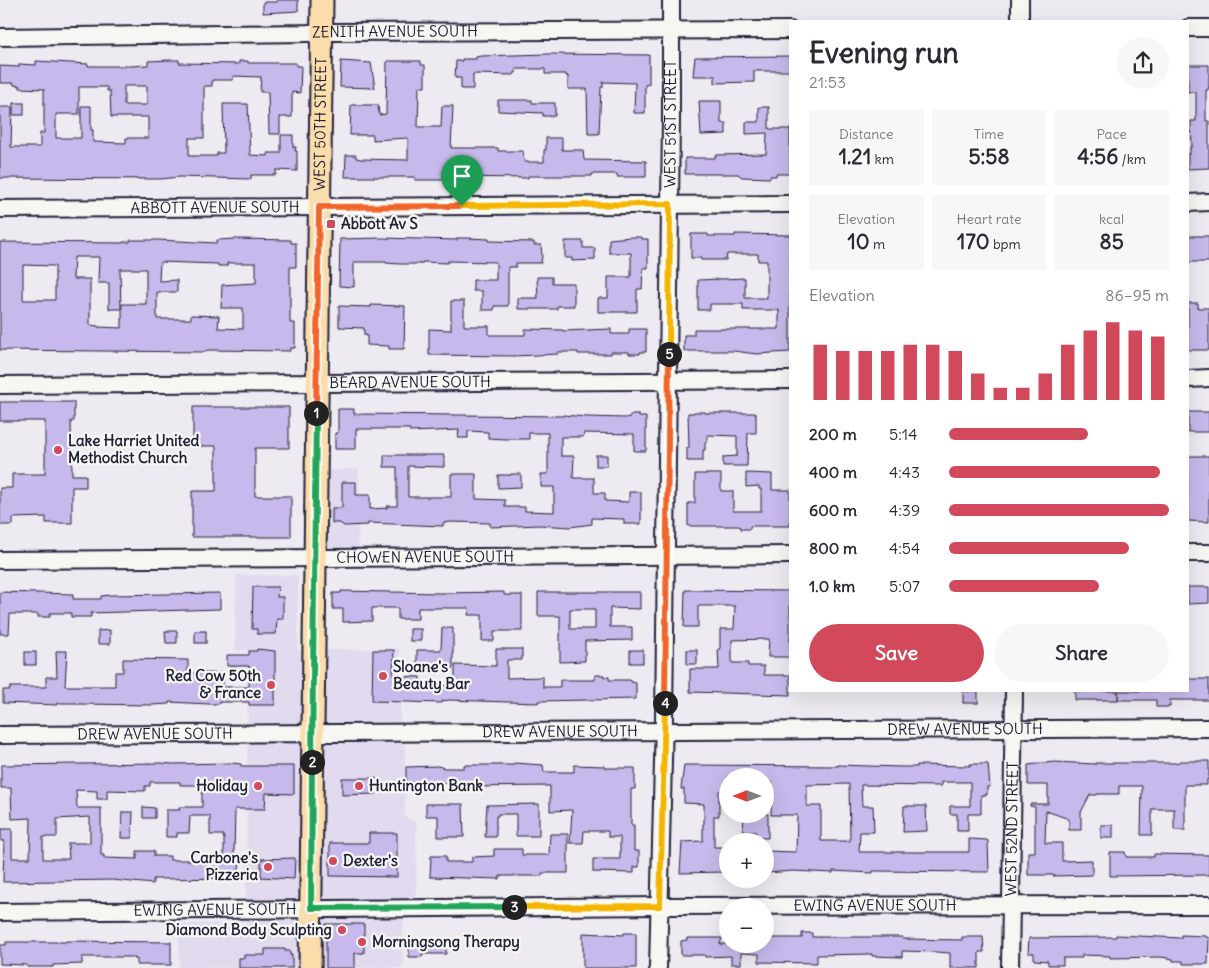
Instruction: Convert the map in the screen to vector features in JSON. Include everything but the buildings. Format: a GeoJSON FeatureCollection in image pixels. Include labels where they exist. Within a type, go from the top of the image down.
{"type":"FeatureCollection","features":[{"type":"Feature","properties":{"kind":"main road","name":"WEST 50TH STREET"},"geometry":{"type":"LineString","coordinates":[[310,968],[322,0]]}},
{"type":"Feature","properties":{"kind":"street","name":"WEST 51ST STREET"},"geometry":{"type":"LineString","coordinates":[[658,968],[664,731],[671,0]]}},
{"type":"Feature","properties":{"kind":"street"},"geometry":{"type":"LineString","coordinates":[[1020,0],[1020,20]]}},
{"type":"Feature","properties":{"kind":"street"},"geometry":{"type":"LineString","coordinates":[[1189,28],[1209,28]]}},
{"type":"Feature","properties":{"kind":"street","name":"ZENITH AVENUE SOUTH"},"geometry":{"type":"LineString","coordinates":[[0,37],[322,32],[789,30]]}},
{"type":"Feature","properties":{"kind":"street"},"geometry":{"type":"LineString","coordinates":[[1189,202],[1209,202]]}},
{"type":"Feature","properties":{"kind":"street","name":"ABBOTT AVENUE SOUTH"},"geometry":{"type":"LineString","coordinates":[[0,210],[789,204]]}},
{"type":"Feature","properties":{"kind":"street"},"geometry":{"type":"LineString","coordinates":[[1189,379],[1209,378]]}},
{"type":"Feature","properties":{"kind":"street","name":"BEARD AVENUE SOUTH"},"geometry":{"type":"LineString","coordinates":[[0,385],[789,380]]}},
{"type":"Feature","properties":{"kind":"street"},"geometry":{"type":"LineString","coordinates":[[1189,553],[1209,553]]}},
{"type":"Feature","properties":{"kind":"street","name":"CHOWEN AVENUE SOUTH"},"geometry":{"type":"LineString","coordinates":[[0,560],[789,555]]}},
{"type":"Feature","properties":{"kind":"street","name":"WEST 52ND STREET"},"geometry":{"type":"LineString","coordinates":[[1010,968],[1014,692]]}},
{"type":"Feature","properties":{"kind":"street","name":"DREW AVENUE SOUTH"},"geometry":{"type":"LineString","coordinates":[[0,735],[1209,728]]}},
{"type":"Feature","properties":{"kind":"street","name":"EWING AVENUE SOUTH"},"geometry":{"type":"LineString","coordinates":[[0,912],[311,908],[1011,904],[1209,905]]}},
{"type":"Feature","properties":{"kind":"shaded area"},"geometry":{"type":"Polygon","coordinates":[[[359,469],[358,551],[327,549],[324,545],[325,470],[359,469]]]}},
{"type":"Feature","properties":{"kind":"shaded area"},"geometry":{"type":"Polygon","coordinates":[[[236,575],[298,575],[298,650],[400,649],[400,719],[405,749],[405,817],[417,823],[416,893],[403,924],[403,968],[179,968],[179,924],[246,923],[248,651],[235,650],[236,575]]]}},
{"type":"Feature","properties":{"kind":"place","name":"Abbott Av S"},"geometry":{"type":"Point","coordinates":[331,224]}},
{"type":"Feature","properties":{"kind":"place","name":"Lake Harriet United Methodist Church"},"geometry":{"type":"Point","coordinates":[58,450]}},
{"type":"Feature","properties":{"kind":"place","name":"Sloane's Beauty Bar"},"geometry":{"type":"Point","coordinates":[383,676]}},
{"type":"Feature","properties":{"kind":"place","name":"Red Cow 50th & France"},"geometry":{"type":"Point","coordinates":[271,685]}},
{"type":"Feature","properties":{"kind":"place","name":"Holiday"},"geometry":{"type":"Point","coordinates":[258,786]}},
{"type":"Feature","properties":{"kind":"place","name":"Huntington Bank"},"geometry":{"type":"Point","coordinates":[359,786]}},
{"type":"Feature","properties":{"kind":"place","name":"Dexter's"},"geometry":{"type":"Point","coordinates":[333,861]}},
{"type":"Feature","properties":{"kind":"place","name":"Carbone's Pizzeria"},"geometry":{"type":"Point","coordinates":[268,867]}},
{"type":"Feature","properties":{"kind":"place","name":"Diamond Body Sculpting"},"geometry":{"type":"Point","coordinates":[342,930]}},
{"type":"Feature","properties":{"kind":"place","name":"Morningsong Therapy"},"geometry":{"type":"Point","coordinates":[362,942]}},
{"type":"Feature","properties":{"kind":"route"},"geometry":{"type":"LineString","coordinates":[[670,204],[660,906],[311,908],[319,207],[462,206],[670,204]]}}]}
